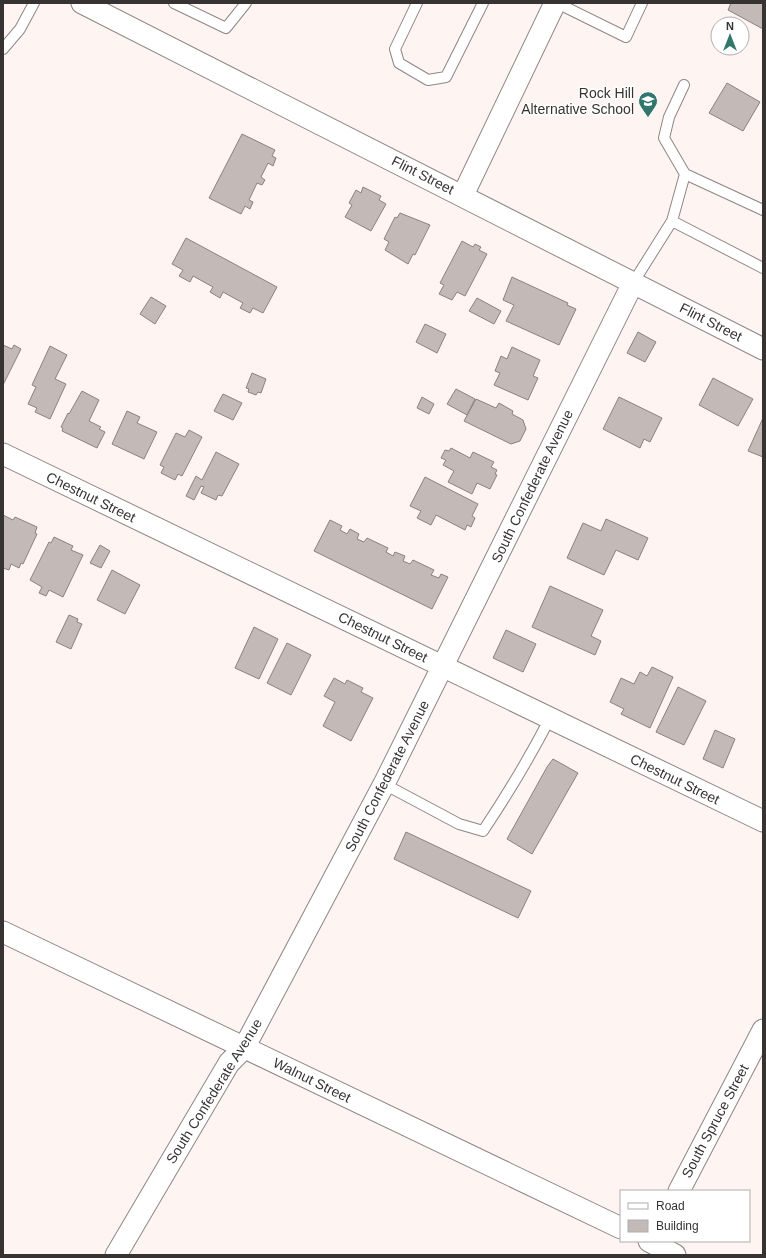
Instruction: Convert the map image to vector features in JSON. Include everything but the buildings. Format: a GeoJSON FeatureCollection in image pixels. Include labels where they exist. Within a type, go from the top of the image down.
{"type":"FeatureCollection","features":[{"type":"Feature","properties":{"kind":"street","name":"Flint Street"},"geometry":{"type":"LineString","coordinates":[[82,3],[463,195],[763,349]]}},
{"type":"Feature","properties":{"kind":"street"},"geometry":{"type":"LineString","coordinates":[[463,195],[556,3]]}},
{"type":"Feature","properties":{"kind":"street","name":"South Confederate Avenue"},"geometry":{"type":"LineString","coordinates":[[116,1255],[229,1063],[244,1048],[384,784],[633,282]]}},
{"type":"Feature","properties":{"kind":"street","name":"Chestnut Street"},"geometry":{"type":"LineString","coordinates":[[3,454],[763,821]]}},
{"type":"Feature","properties":{"kind":"street","name":"Walnut Street"},"geometry":{"type":"LineString","coordinates":[[3,932],[620,1228]]}},
{"type":"Feature","properties":{"kind":"street","name":"South Spruce Street"},"geometry":{"type":"LineString","coordinates":[[680,1190],[763,1030]]}},
{"type":"Feature","properties":{"kind":"street"},"geometry":{"type":"LineString","coordinates":[[649,1245],[675,1255]]}},
{"type":"Feature","properties":{"kind":"lane"},"geometry":{"type":"LineString","coordinates":[[3,49],[20,29],[34,3]]}},
{"type":"Feature","properties":{"kind":"lane"},"geometry":{"type":"LineString","coordinates":[[174,3],[226,28],[246,3]]}},
{"type":"Feature","properties":{"kind":"lane"},"geometry":{"type":"LineString","coordinates":[[417,3],[395,49],[398,63],[428,80],[446,77],[483,3]]}},
{"type":"Feature","properties":{"kind":"lane"},"geometry":{"type":"LineString","coordinates":[[556,3],[626,37],[642,3]]}},
{"type":"Feature","properties":{"kind":"lane"},"geometry":{"type":"LineString","coordinates":[[684,85],[669,117],[664,138],[685,174],[763,210]]}},
{"type":"Feature","properties":{"kind":"lane"},"geometry":{"type":"LineString","coordinates":[[633,282],[672,221],[685,174]]}},
{"type":"Feature","properties":{"kind":"lane"},"geometry":{"type":"LineString","coordinates":[[672,221],[763,268]]}},
{"type":"Feature","properties":{"kind":"lane"},"geometry":{"type":"LineString","coordinates":[[384,784],[459,824],[483,831],[508,792],[550,718]]}},
{"type":"Feature","properties":{"kind":"place","name":"Rock Hill Alternative School"},"geometry":{"type":"Point","coordinates":[648,118]}}]}
